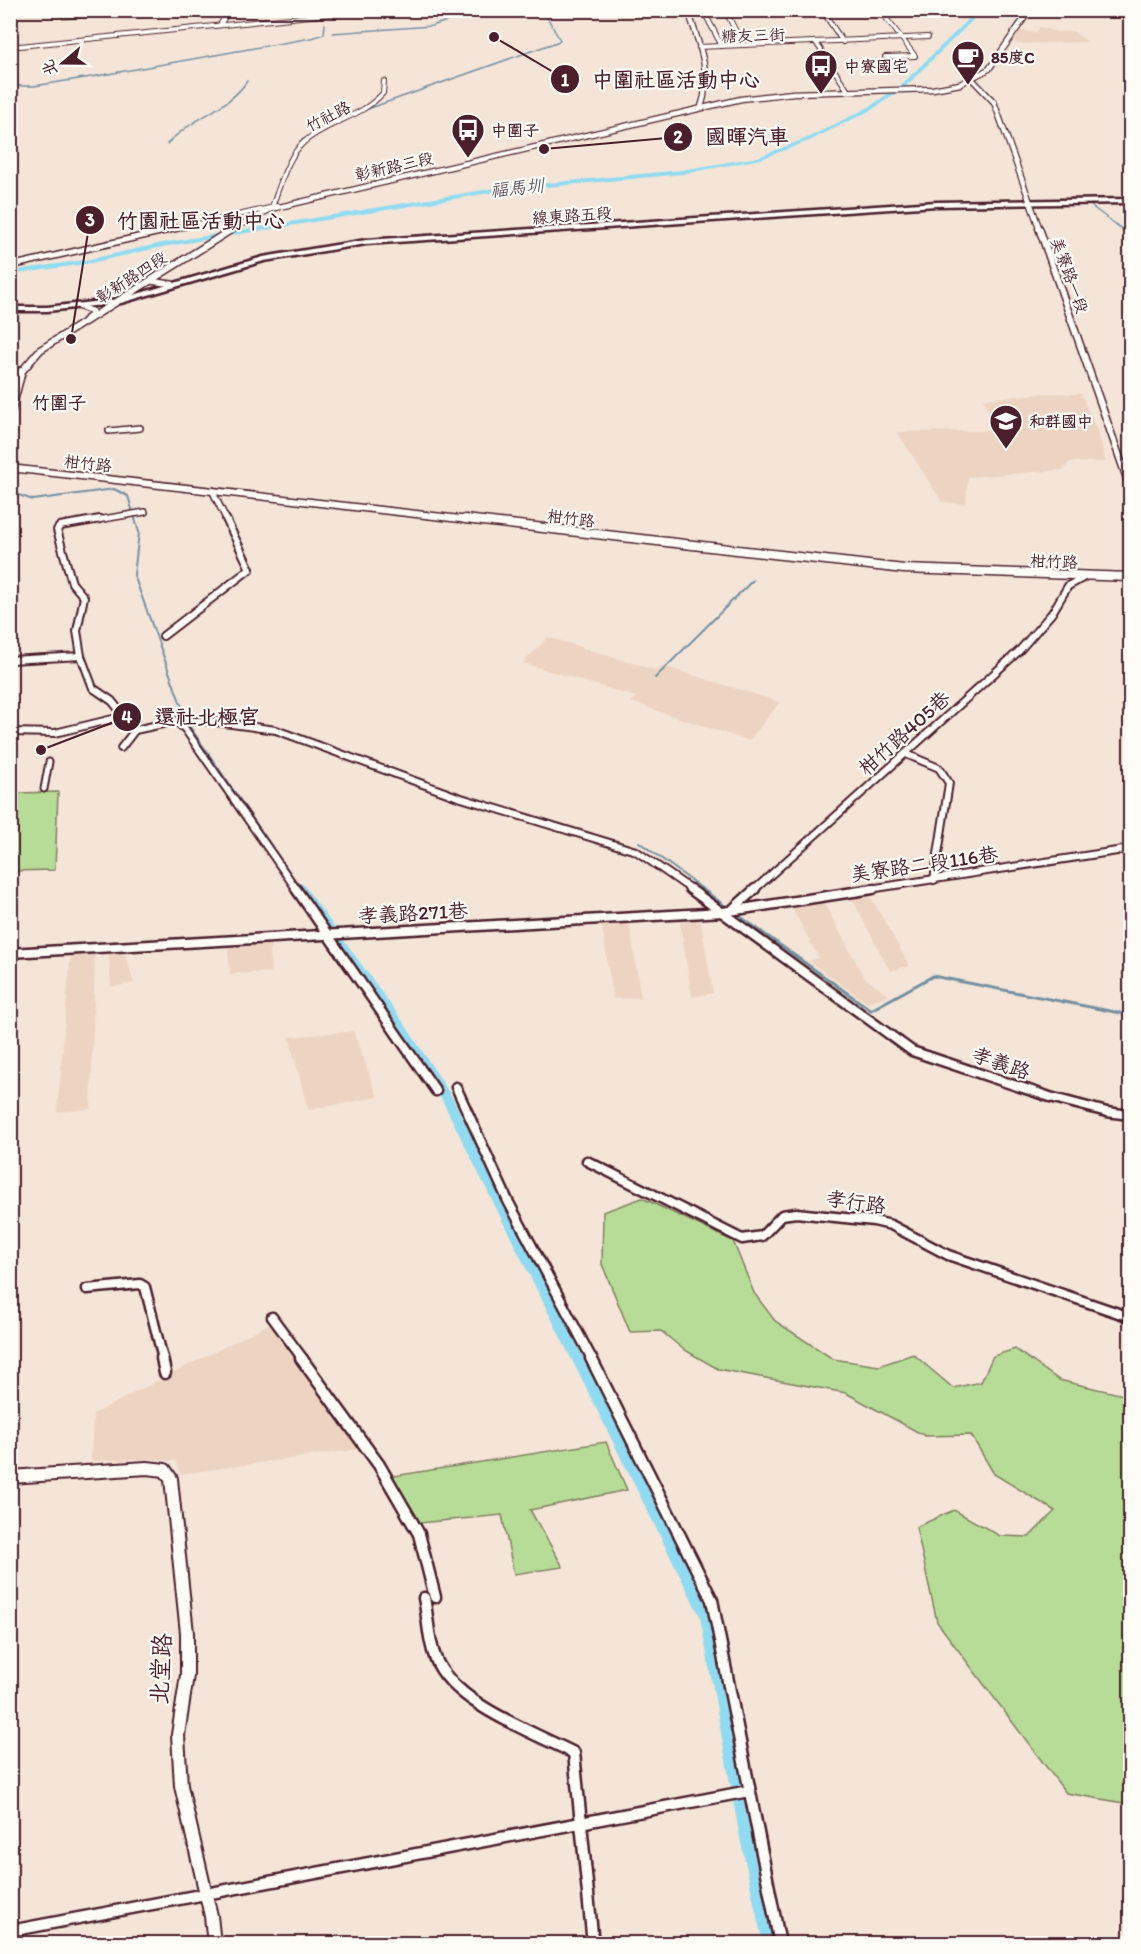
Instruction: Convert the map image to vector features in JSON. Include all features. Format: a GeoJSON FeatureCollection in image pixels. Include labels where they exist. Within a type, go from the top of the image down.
{"type":"FeatureCollection","features":[{"type":"Feature","properties":{"kind":"main road"},"geometry":{"type":"LineString","coordinates":[[1031,200],[1131,199]]}},
{"type":"Feature","properties":{"kind":"main road","name":"線東路五段"},"geometry":{"type":"LineString","coordinates":[[10,307],[62,304],[130,295],[272,254],[378,238],[813,209],[1031,200]]}},
{"type":"Feature","properties":{"kind":"main road","name":"線東路五段"},"geometry":{"type":"LineString","coordinates":[[10,307],[80,307],[121,301],[263,259],[366,242],[936,204],[1031,200]]}},
{"type":"Feature","properties":{"kind":"street"},"geometry":{"type":"LineString","coordinates":[[220,25],[229,10]]}},
{"type":"Feature","properties":{"kind":"street"},"geometry":{"type":"LineString","coordinates":[[10,47],[369,10]]}},
{"type":"Feature","properties":{"kind":"street"},"geometry":{"type":"LineString","coordinates":[[688,10],[700,48],[707,83],[701,107]]}},
{"type":"Feature","properties":{"kind":"street"},"geometry":{"type":"LineString","coordinates":[[703,10],[722,46]]}},
{"type":"Feature","properties":{"kind":"street"},"geometry":{"type":"LineString","coordinates":[[725,10],[743,45]]}},
{"type":"Feature","properties":{"kind":"street"},"geometry":{"type":"LineString","coordinates":[[822,10],[843,42]]}},
{"type":"Feature","properties":{"kind":"street"},"geometry":{"type":"LineString","coordinates":[[880,10],[915,56],[885,57]]}},
{"type":"Feature","properties":{"kind":"street"},"geometry":{"type":"LineString","coordinates":[[972,80],[994,63],[1030,10]]}},
{"type":"Feature","properties":{"kind":"street","name":"糖友三街"},"geometry":{"type":"LineString","coordinates":[[700,48],[928,37]]}},
{"type":"Feature","properties":{"kind":"street","name":"糖友三街"},"geometry":{"type":"LineString","coordinates":[[700,48],[843,42]]}},
{"type":"Feature","properties":{"kind":"street"},"geometry":{"type":"LineString","coordinates":[[817,44],[848,91]]}},
{"type":"Feature","properties":{"kind":"street","name":"彰新路三段"},"geometry":{"type":"LineString","coordinates":[[227,232],[272,208],[701,107],[767,95],[905,89],[951,85],[972,80]]}},
{"type":"Feature","properties":{"kind":"street","name":"美寮路一段"},"geometry":{"type":"LineString","coordinates":[[972,80],[994,102],[1031,200],[1106,424],[1131,487]]}},
{"type":"Feature","properties":{"kind":"street","name":"竹社路"},"geometry":{"type":"LineString","coordinates":[[272,208],[297,149],[305,141],[364,111],[383,93],[384,81]]}},
{"type":"Feature","properties":{"kind":"street"},"geometry":{"type":"LineString","coordinates":[[10,266],[272,208]]}},
{"type":"Feature","properties":{"kind":"street","name":"彰新路四段"},"geometry":{"type":"LineString","coordinates":[[10,416],[14,387],[29,358],[227,232]]}},
{"type":"Feature","properties":{"kind":"street"},"geometry":{"type":"LineString","coordinates":[[150,281],[172,284]]}},
{"type":"Feature","properties":{"kind":"street"},"geometry":{"type":"LineString","coordinates":[[80,307],[92,311],[92,315],[81,324]]}},
{"type":"Feature","properties":{"kind":"street"},"geometry":{"type":"LineString","coordinates":[[10,371],[21,372]]}},
{"type":"Feature","properties":{"kind":"street"},"geometry":{"type":"LineString","coordinates":[[109,430],[140,428]]}},
{"type":"Feature","properties":{"kind":"street","name":"柑竹路"},"geometry":{"type":"LineString","coordinates":[[10,468],[904,569],[1131,577]]}},
{"type":"Feature","properties":{"kind":"street"},"geometry":{"type":"LineString","coordinates":[[163,636],[250,569],[212,490]]}},
{"type":"Feature","properties":{"kind":"street"},"geometry":{"type":"LineString","coordinates":[[121,748],[135,730],[112,700],[93,687],[81,656],[77,631],[84,597],[72,583],[57,530],[60,526],[145,512]]}},
{"type":"Feature","properties":{"kind":"street","name":"柑竹路405巷"},"geometry":{"type":"LineString","coordinates":[[733,909],[1019,651],[1052,613],[1068,586],[1088,575]]}},
{"type":"Feature","properties":{"kind":"street"},"geometry":{"type":"LineString","coordinates":[[10,660],[81,656]]}},
{"type":"Feature","properties":{"kind":"street"},"geometry":{"type":"LineString","coordinates":[[10,732],[38,736],[63,735],[125,716]]}},
{"type":"Feature","properties":{"kind":"street","name":"孝義路"},"geometry":{"type":"LineString","coordinates":[[135,730],[176,721],[200,720],[276,730],[458,797],[636,851],[912,1051],[1050,1098],[1107,1113],[1131,1115]]}},
{"type":"Feature","properties":{"kind":"street"},"geometry":{"type":"LineString","coordinates":[[176,721],[185,729],[436,1091]]}},
{"type":"Feature","properties":{"kind":"street"},"geometry":{"type":"LineString","coordinates":[[906,754],[939,768],[949,783],[934,880]]}},
{"type":"Feature","properties":{"kind":"street"},"geometry":{"type":"LineString","coordinates":[[44,789],[49,762]]}},
{"type":"Feature","properties":{"kind":"street","name":"美寮路二段116巷"},"geometry":{"type":"LineString","coordinates":[[723,912],[1131,849]]}},
{"type":"Feature","properties":{"kind":"street","name":"孝義路271巷"},"geometry":{"type":"LineString","coordinates":[[10,953],[723,912]]}},
{"type":"Feature","properties":{"kind":"street"},"geometry":{"type":"LineString","coordinates":[[456,1087],[508,1201],[585,1345],[712,1600],[780,1944]]}},
{"type":"Feature","properties":{"kind":"street","name":"孝行路"},"geometry":{"type":"LineString","coordinates":[[587,1161],[742,1239],[762,1236],[782,1215],[796,1213],[874,1221],[891,1225],[948,1255],[1131,1317]]}},
{"type":"Feature","properties":{"kind":"street"},"geometry":{"type":"LineString","coordinates":[[87,1289],[140,1284],[145,1287],[157,1329],[165,1372]]}},
{"type":"Feature","properties":{"kind":"street"},"geometry":{"type":"LineString","coordinates":[[272,1317],[379,1465],[419,1534],[430,1598],[435,1659],[448,1679],[463,1694],[574,1753],[593,1944]]}},
{"type":"Feature","properties":{"kind":"street","name":"北堂路"},"geometry":{"type":"LineString","coordinates":[[10,1477],[147,1468],[165,1470],[171,1479],[187,1633],[187,1675],[178,1735],[181,1786],[204,1896],[211,1916],[214,1944]]}},
{"type":"Feature","properties":{"kind":"street"},"geometry":{"type":"LineString","coordinates":[[10,1931],[749,1791]]}},
{"type":"Feature","properties":{"kind":"shaded area"},"geometry":{"type":"Polygon","coordinates":[[[1040,27],[1057,32],[1073,31],[1088,42],[1017,44],[1013,42],[1020,31],[1036,32],[1040,27]]]}},
{"type":"Feature","properties":{"kind":"shaded area","name":"和群國中"},"geometry":{"type":"Polygon","coordinates":[[[1047,393],[1081,394],[1100,438],[1106,462],[1070,462],[1063,470],[968,477],[966,504],[942,502],[897,432],[983,431],[998,426],[983,399],[1047,393]]]}},
{"type":"Feature","properties":{"kind":"shaded area"},"geometry":{"type":"Polygon","coordinates":[[[548,637],[658,671],[663,666],[780,702],[749,741],[631,702],[636,697],[523,663],[548,637]]]}},
{"type":"Feature","properties":{"kind":"shaded area"},"geometry":{"type":"Polygon","coordinates":[[[869,894],[910,966],[890,971],[851,897],[869,894]]]}},
{"type":"Feature","properties":{"kind":"shaded area"},"geometry":{"type":"Polygon","coordinates":[[[823,901],[864,977],[888,995],[867,1003],[809,961],[819,958],[791,906],[823,901]]]}},
{"type":"Feature","properties":{"kind":"shaded area"},"geometry":{"type":"Polygon","coordinates":[[[700,917],[713,993],[692,997],[679,918],[700,917]]]}},
{"type":"Feature","properties":{"kind":"shaded area"},"geometry":{"type":"Polygon","coordinates":[[[629,921],[641,998],[613,999],[601,922],[629,921]]]}},
{"type":"Feature","properties":{"kind":"shaded area"},"geometry":{"type":"Polygon","coordinates":[[[270,944],[271,972],[230,974],[227,945],[270,944]]]}},
{"type":"Feature","properties":{"kind":"shaded area"},"geometry":{"type":"Polygon","coordinates":[[[71,951],[95,951],[91,1109],[57,1112],[71,951]]]}},
{"type":"Feature","properties":{"kind":"shaded area"},"geometry":{"type":"Polygon","coordinates":[[[124,951],[134,983],[111,987],[109,954],[124,951]]]}},
{"type":"Feature","properties":{"kind":"shaded area"},"geometry":{"type":"Polygon","coordinates":[[[353,1031],[378,1097],[308,1110],[289,1037],[353,1031]]]}},
{"type":"Feature","properties":{"kind":"shaded area"},"geometry":{"type":"Polygon","coordinates":[[[267,1325],[273,1326],[360,1449],[180,1474],[176,1461],[153,1459],[91,1461],[93,1414],[267,1325]]]}},
{"type":"Feature","properties":{"kind":"green space"},"geometry":{"type":"Polygon","coordinates":[[[72,10],[165,11],[63,19],[59,14],[72,10]]]}},
{"type":"Feature","properties":{"kind":"green space"},"geometry":{"type":"Polygon","coordinates":[[[58,792],[55,870],[11,871],[11,818],[16,793],[58,792]]]}},
{"type":"Feature","properties":{"kind":"green space"},"geometry":{"type":"Polygon","coordinates":[[[642,1198],[733,1241],[754,1293],[775,1321],[833,1359],[879,1366],[913,1354],[953,1388],[981,1382],[993,1356],[1015,1349],[1059,1380],[1128,1396],[1130,1417],[1130,1804],[1066,1793],[937,1622],[916,1527],[954,1510],[1000,1536],[1029,1537],[1055,1511],[994,1474],[971,1435],[925,1436],[846,1393],[718,1369],[683,1349],[661,1331],[630,1332],[602,1264],[603,1212],[642,1198]]]}},
{"type":"Feature","properties":{"kind":"green space"},"geometry":{"type":"Polygon","coordinates":[[[606,1442],[627,1490],[530,1510],[563,1567],[514,1574],[502,1515],[419,1523],[388,1477],[606,1442]]]}},
{"type":"Feature","properties":{"kind":"waterway"},"geometry":{"type":"LineString","coordinates":[[333,33],[432,26],[447,21],[463,10]]}},
{"type":"Feature","properties":{"kind":"waterway"},"geometry":{"type":"LineString","coordinates":[[362,111],[557,42],[560,40],[543,10]]}},
{"type":"Feature","properties":{"kind":"waterway","name":"福馬圳"},"geometry":{"type":"LineString","coordinates":[[10,273],[91,261],[162,245],[496,190],[682,172],[759,158],[807,140],[871,108],[904,85],[981,10]]}},
{"type":"Feature","properties":{"kind":"waterway"},"geometry":{"type":"LineString","coordinates":[[10,86],[34,86],[91,77],[311,38],[324,34],[325,24]]}},
{"type":"Feature","properties":{"kind":"waterway"},"geometry":{"type":"LineString","coordinates":[[167,144],[187,127],[230,99],[247,81]]}},
{"type":"Feature","properties":{"kind":"waterway"},"geometry":{"type":"LineString","coordinates":[[300,141],[308,137]]}},
{"type":"Feature","properties":{"kind":"waterway"},"geometry":{"type":"LineString","coordinates":[[1087,203],[1123,230]]}},
{"type":"Feature","properties":{"kind":"waterway"},"geometry":{"type":"LineString","coordinates":[[1123,230],[1130,237]]}},
{"type":"Feature","properties":{"kind":"waterway"},"geometry":{"type":"LineString","coordinates":[[10,492],[33,500],[114,489],[128,496],[139,532],[134,575],[188,724],[299,886]]}},
{"type":"Feature","properties":{"kind":"waterway"},"geometry":{"type":"LineString","coordinates":[[655,678],[753,580]]}},
{"type":"Feature","properties":{"kind":"waterway"},"geometry":{"type":"LineString","coordinates":[[639,842],[704,890]]}},
{"type":"Feature","properties":{"kind":"waterway"},"geometry":{"type":"LineString","coordinates":[[299,886],[400,1026],[446,1097],[707,1616],[747,1833],[771,1944]]}},
{"type":"Feature","properties":{"kind":"waterway"},"geometry":{"type":"LineString","coordinates":[[702,889],[729,909]]}},
{"type":"Feature","properties":{"kind":"waterway"},"geometry":{"type":"LineString","coordinates":[[735,913],[871,1010],[933,976],[1130,1015]]}},
{"type":"Feature","properties":{"kind":"place","name":"中圍社區活動中心"},"geometry":{"type":"Point","coordinates":[494,37]}},
{"type":"Feature","properties":{"kind":"place","name":"85度C"},"geometry":{"type":"Point","coordinates":[968,86]}},
{"type":"Feature","properties":{"kind":"place","name":"中寮國宅"},"geometry":{"type":"Point","coordinates":[821,95]}},
{"type":"Feature","properties":{"kind":"place","name":"國暉汽車"},"geometry":{"type":"Point","coordinates":[544,149]}},
{"type":"Feature","properties":{"kind":"place","name":"中圍子"},"geometry":{"type":"Point","coordinates":[468,159]}},
{"type":"Feature","properties":{"kind":"place","name":"竹園社區活動中心"},"geometry":{"type":"Point","coordinates":[71,339]}},
{"type":"Feature","properties":{"kind":"place","name":"和群國中"},"geometry":{"type":"Point","coordinates":[1006,450]}},
{"type":"Feature","properties":{"kind":"place","name":"還社北極宮"},"geometry":{"type":"Point","coordinates":[41,750]}},
{"type":"Feature","properties":{"kind":"district","name":"竹圍子"},"geometry":{"type":"Point","coordinates":[59,403]}}]}
